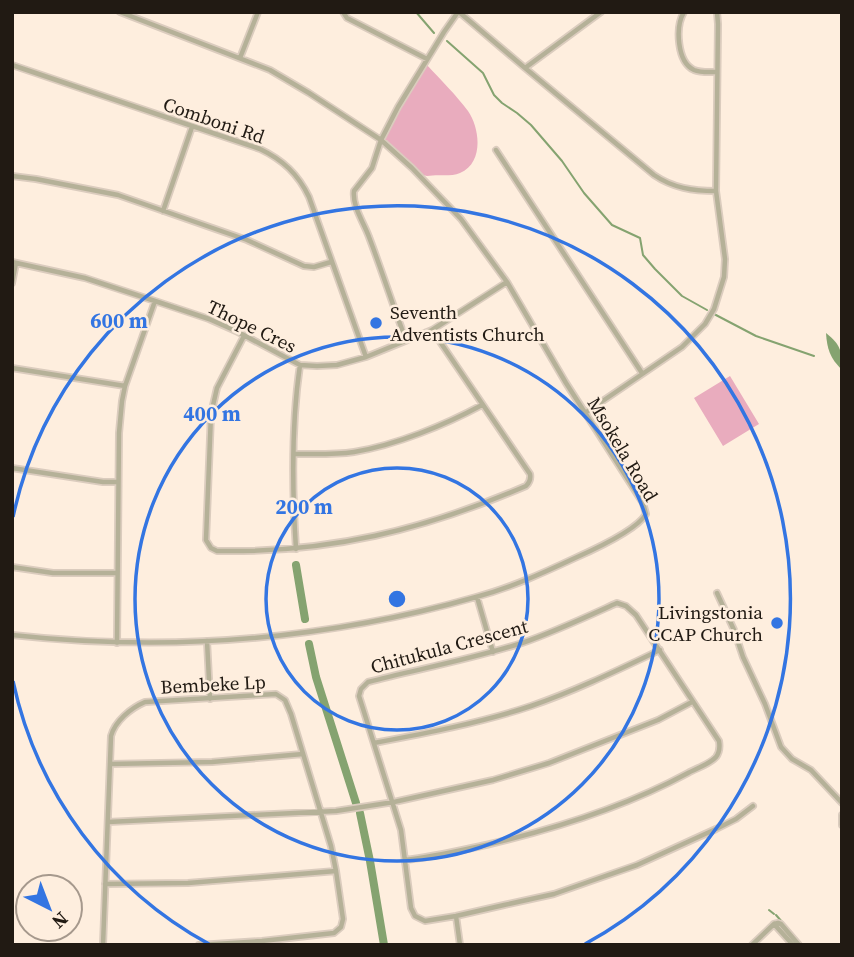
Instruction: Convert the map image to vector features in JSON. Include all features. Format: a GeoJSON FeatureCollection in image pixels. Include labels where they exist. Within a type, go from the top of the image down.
{"type":"FeatureCollection","features":[{"type":"Feature","properties":{"kind":"street","name":"Msokela Road"},"geometry":{"type":"LineString","coordinates":[[12,635],[53,640],[162,644],[264,637],[362,623],[477,597],[526,580],[619,535],[643,519],[646,514],[643,503],[566,383],[507,282],[447,203],[381,141],[289,81],[270,70],[120,12]]}},
{"type":"Feature","properties":{"kind":"street"},"geometry":{"type":"LineString","coordinates":[[240,58],[258,12]]}},
{"type":"Feature","properties":{"kind":"street"},"geometry":{"type":"LineString","coordinates":[[343,12],[347,18],[427,59]]}},
{"type":"Feature","properties":{"kind":"street"},"geometry":{"type":"LineString","coordinates":[[406,340],[353,195],[372,168],[381,141],[398,107],[459,12],[663,180],[696,191],[716,191]]}},
{"type":"Feature","properties":{"kind":"street"},"geometry":{"type":"LineString","coordinates":[[525,68],[601,12]]}},
{"type":"Feature","properties":{"kind":"street"},"geometry":{"type":"LineString","coordinates":[[684,12],[680,26],[683,58],[693,69],[717,72]]}},
{"type":"Feature","properties":{"kind":"street"},"geometry":{"type":"LineString","coordinates":[[585,413],[689,341],[705,324],[714,309],[725,259],[716,191],[717,12]]}},
{"type":"Feature","properties":{"kind":"street","name":"Comboni Rd"},"geometry":{"type":"LineString","coordinates":[[12,65],[260,149],[286,164],[306,190],[366,357]]}},
{"type":"Feature","properties":{"kind":"street"},"geometry":{"type":"LineString","coordinates":[[163,211],[192,127]]}},
{"type":"Feature","properties":{"kind":"street"},"geometry":{"type":"LineString","coordinates":[[496,149],[642,373]]}},
{"type":"Feature","properties":{"kind":"street"},"geometry":{"type":"LineString","coordinates":[[12,176],[118,195],[247,240],[304,266],[314,267],[331,262]]}},
{"type":"Feature","properties":{"kind":"street"},"geometry":{"type":"LineString","coordinates":[[12,283],[14,263]]}},
{"type":"Feature","properties":{"kind":"street","name":"Thope Cres"},"geometry":{"type":"LineString","coordinates":[[14,263],[85,278],[200,316],[300,365],[337,365],[366,357],[432,330],[507,282]]}},
{"type":"Feature","properties":{"kind":"street"},"geometry":{"type":"LineString","coordinates":[[117,643],[119,433],[122,401],[155,301]]}},
{"type":"Feature","properties":{"kind":"street"},"geometry":{"type":"LineString","coordinates":[[244,336],[217,388],[211,414],[206,540],[211,548],[217,551],[296,549],[381,536],[480,505],[526,486],[531,479],[530,474],[432,330]]}},
{"type":"Feature","properties":{"kind":"street"},"geometry":{"type":"LineString","coordinates":[[296,549],[293,411],[300,365]]}},
{"type":"Feature","properties":{"kind":"street"},"geometry":{"type":"LineString","coordinates":[[12,368],[125,386]]}},
{"type":"Feature","properties":{"kind":"street"},"geometry":{"type":"LineString","coordinates":[[293,454],[352,452],[376,447],[416,435],[482,405]]}},
{"type":"Feature","properties":{"kind":"street"},"geometry":{"type":"LineString","coordinates":[[12,468],[118,482]]}},
{"type":"Feature","properties":{"kind":"street"},"geometry":{"type":"LineString","coordinates":[[12,567],[74,574],[117,573]]}},
{"type":"Feature","properties":{"kind":"street"},"geometry":{"type":"LineString","coordinates":[[717,593],[781,747],[792,759],[811,770],[842,803]]}},
{"type":"Feature","properties":{"kind":"street"},"geometry":{"type":"LineString","coordinates":[[477,597],[493,652]]}},
{"type":"Feature","properties":{"kind":"street","name":"Chitukula Crescent"},"geometry":{"type":"LineString","coordinates":[[405,860],[455,852],[565,823],[641,795],[718,754],[719,743],[660,650],[636,615],[626,606],[617,603],[552,632],[493,652],[366,684],[361,689],[359,696],[401,830],[410,898],[415,916],[425,921],[554,894],[637,865],[726,825],[753,806]]}},
{"type":"Feature","properties":{"kind":"street"},"geometry":{"type":"LineString","coordinates":[[207,641],[210,699]]}},
{"type":"Feature","properties":{"kind":"street"},"geometry":{"type":"LineString","coordinates":[[374,743],[448,728],[532,705],[660,650]]}},
{"type":"Feature","properties":{"kind":"street","name":"Bembeke Lp"},"geometry":{"type":"LineString","coordinates":[[103,945],[110,764],[113,730],[120,720],[145,702],[272,693],[279,695],[287,703],[331,846],[343,919],[341,927],[334,933],[199,945]]}},
{"type":"Feature","properties":{"kind":"street"},"geometry":{"type":"LineString","coordinates":[[108,822],[336,811],[394,802],[493,780],[549,764],[658,720],[692,702]]}},
{"type":"Feature","properties":{"kind":"street"},"geometry":{"type":"LineString","coordinates":[[110,764],[212,762],[303,754]]}},
{"type":"Feature","properties":{"kind":"street"},"geometry":{"type":"LineString","coordinates":[[842,815],[842,825]]}},
{"type":"Feature","properties":{"kind":"street"},"geometry":{"type":"LineString","coordinates":[[105,884],[188,883],[337,871]]}},
{"type":"Feature","properties":{"kind":"street"},"geometry":{"type":"LineString","coordinates":[[456,916],[460,945]]}},
{"type":"Feature","properties":{"kind":"street"},"geometry":{"type":"LineString","coordinates":[[752,945],[774,924],[781,924],[799,945]]}},
{"type":"Feature","properties":{"kind":"street"},"geometry":{"type":"LineString","coordinates":[[774,924],[793,945]]}},
{"type":"Feature","properties":{"kind":"shaded area"},"geometry":{"type":"Polygon","coordinates":[[[427,65],[468,111],[475,126],[476,153],[468,168],[460,173],[423,175],[384,141],[427,65]]]}},
{"type":"Feature","properties":{"kind":"shaded area"},"geometry":{"type":"Polygon","coordinates":[[[826,333],[840,349],[842,370],[830,353],[826,333]]]}},
{"type":"Feature","properties":{"kind":"shaded area"},"geometry":{"type":"Polygon","coordinates":[[[730,376],[759,424],[723,446],[694,398],[730,376]]]}},
{"type":"Feature","properties":{"kind":"waterway"},"geometry":{"type":"LineString","coordinates":[[416,12],[434,33]]}},
{"type":"Feature","properties":{"kind":"waterway"},"geometry":{"type":"LineString","coordinates":[[447,41],[483,73],[494,95],[531,125],[612,225],[640,238],[643,255],[655,269],[682,296],[707,310]]}},
{"type":"Feature","properties":{"kind":"waterway"},"geometry":{"type":"LineString","coordinates":[[714,314],[756,336],[814,356]]}},
{"type":"Feature","properties":{"kind":"waterway"},"geometry":{"type":"LineString","coordinates":[[296,565],[305,619]]}},
{"type":"Feature","properties":{"kind":"waterway"},"geometry":{"type":"LineString","coordinates":[[309,644],[316,677],[356,803]]}},
{"type":"Feature","properties":{"kind":"waterway"},"geometry":{"type":"LineString","coordinates":[[360,813],[384,945]]}},
{"type":"Feature","properties":{"kind":"waterway"},"geometry":{"type":"LineString","coordinates":[[769,910],[774,914]]}},
{"type":"Feature","properties":{"kind":"waterway"},"geometry":{"type":"LineString","coordinates":[[776,915],[783,923]]}},
{"type":"Feature","properties":{"kind":"waterway"},"geometry":{"type":"LineString","coordinates":[[796,938],[802,945]]}},
{"type":"Feature","properties":{"kind":"place","name":"Seventh Adventists Church"},"geometry":{"type":"Point","coordinates":[376,323]}},
{"type":"Feature","properties":{"kind":"place","name":"Livingstonia CCAP Church"},"geometry":{"type":"Point","coordinates":[777,623]}}]}
